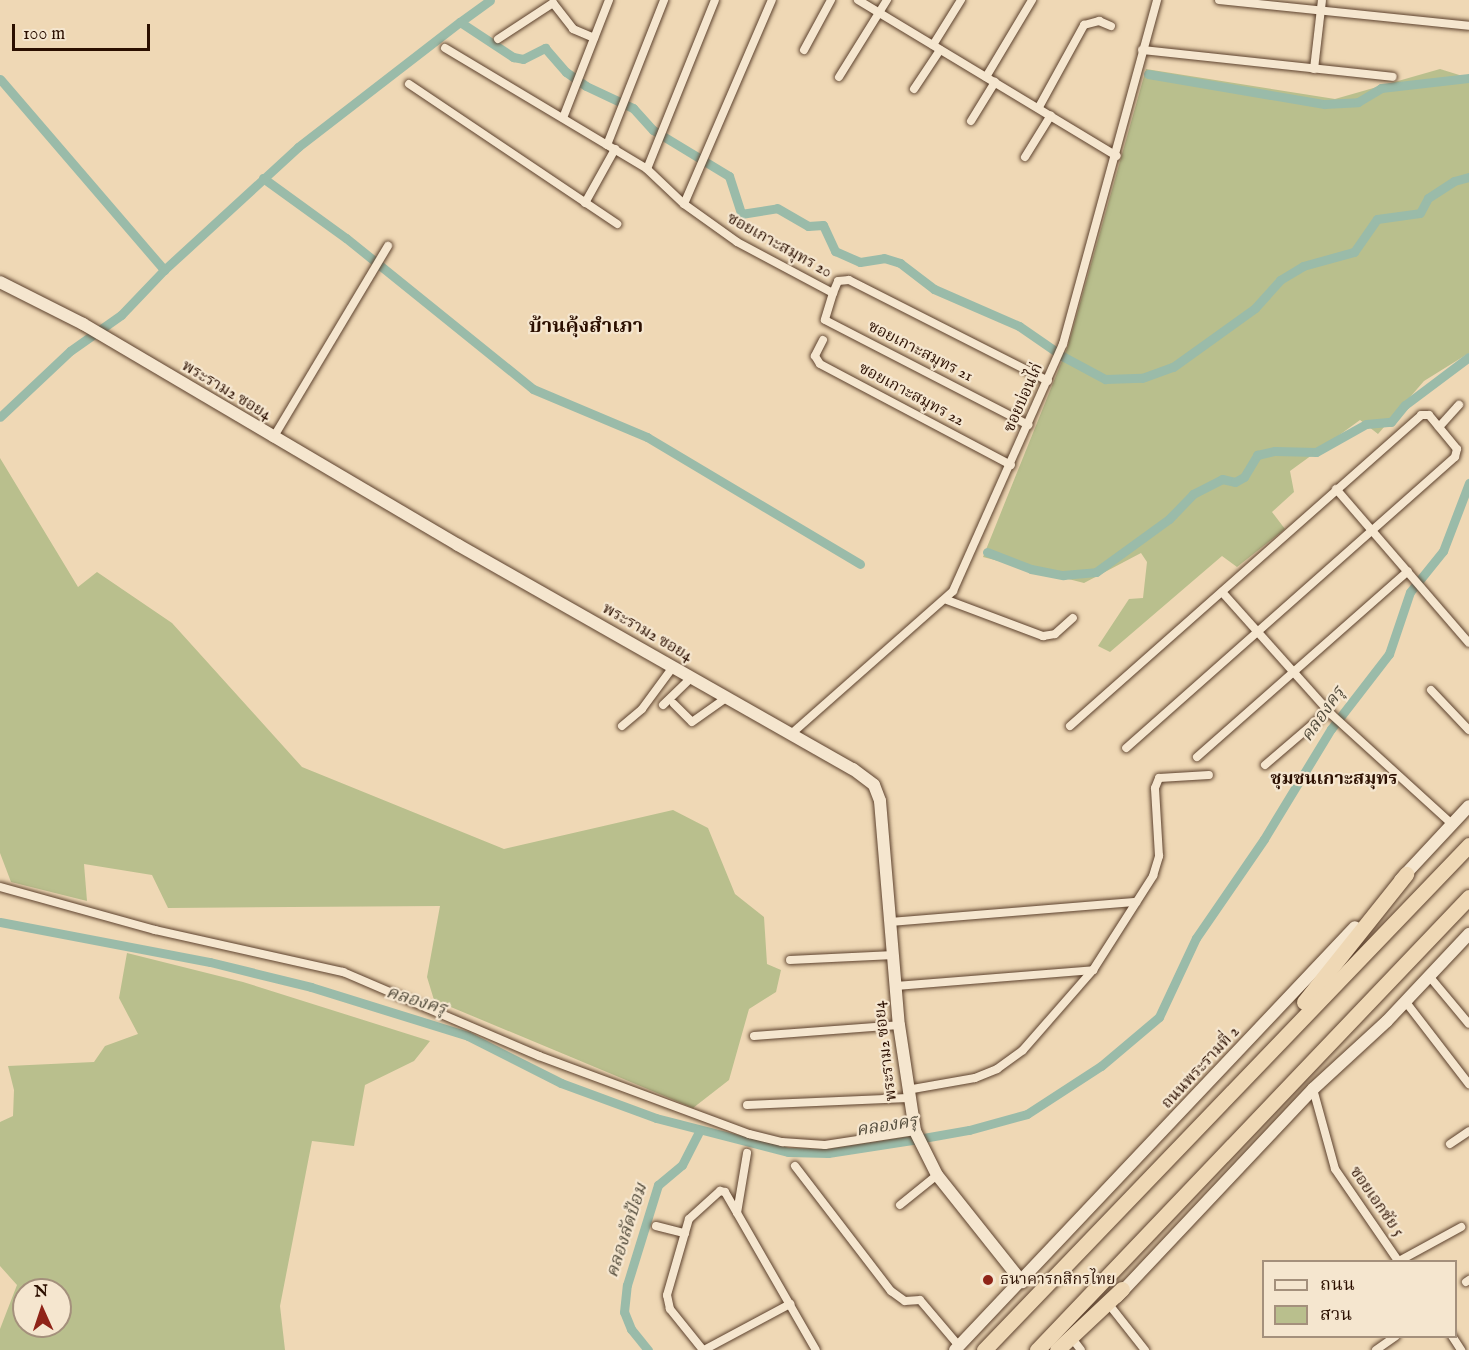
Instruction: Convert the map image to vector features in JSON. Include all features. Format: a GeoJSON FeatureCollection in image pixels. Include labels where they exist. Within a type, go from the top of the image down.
{"type":"FeatureCollection","features":[{"type":"Feature","properties":{"kind":"highway"},"geometry":{"type":"LineString","coordinates":[[984,1350],[1469,845]]}},
{"type":"Feature","properties":{"kind":"highway"},"geometry":{"type":"LineString","coordinates":[[1244,1077],[1406,874]]}},
{"type":"Feature","properties":{"kind":"highway"},"geometry":{"type":"LineString","coordinates":[[1037,1350],[1469,897]]}},
{"type":"Feature","properties":{"kind":"highway"},"geometry":{"type":"LineString","coordinates":[[1057,1350],[1122,1289]]}},
{"type":"Feature","properties":{"kind":"street"},"geometry":{"type":"LineString","coordinates":[[562,118],[609,0]]}},
{"type":"Feature","properties":{"kind":"street"},"geometry":{"type":"LineString","coordinates":[[585,202],[611,147],[623,104],[664,0]]}},
{"type":"Feature","properties":{"kind":"street"},"geometry":{"type":"LineString","coordinates":[[647,169],[715,0]]}},
{"type":"Feature","properties":{"kind":"street"},"geometry":{"type":"LineString","coordinates":[[684,204],[772,0]]}},
{"type":"Feature","properties":{"kind":"street"},"geometry":{"type":"LineString","coordinates":[[804,50],[831,0]]}},
{"type":"Feature","properties":{"kind":"street"},"geometry":{"type":"LineString","coordinates":[[858,0],[1117,156]]}},
{"type":"Feature","properties":{"kind":"street"},"geometry":{"type":"LineString","coordinates":[[839,77],[887,0]]}},
{"type":"Feature","properties":{"kind":"street"},"geometry":{"type":"LineString","coordinates":[[914,88],[961,0]]}},
{"type":"Feature","properties":{"kind":"street"},"geometry":{"type":"LineString","coordinates":[[986,77],[1032,0]]}},
{"type":"Feature","properties":{"kind":"street","name":"ซอยบ่อนไก่"},"geometry":{"type":"LineString","coordinates":[[791,735],[947,600],[1011,465],[1063,344],[1117,156],[1156,0]]}},
{"type":"Feature","properties":{"kind":"street"},"geometry":{"type":"LineString","coordinates":[[1219,0],[1469,26]]}},
{"type":"Feature","properties":{"kind":"street"},"geometry":{"type":"LineString","coordinates":[[1314,69],[1322,0]]}},
{"type":"Feature","properties":{"kind":"street"},"geometry":{"type":"LineString","coordinates":[[498,39],[555,2],[573,29],[594,38]]}},
{"type":"Feature","properties":{"kind":"street"},"geometry":{"type":"LineString","coordinates":[[1039,108],[1084,25],[1099,21],[1111,26]]}},
{"type":"Feature","properties":{"kind":"street","name":"ซอยเกาะสมุทร 20"},"geometry":{"type":"LineString","coordinates":[[445,48],[647,169],[684,204],[736,242],[833,293],[838,281],[849,280],[1048,381]]}},
{"type":"Feature","properties":{"kind":"street"},"geometry":{"type":"LineString","coordinates":[[1142,50],[1393,77]]}},
{"type":"Feature","properties":{"kind":"street"},"geometry":{"type":"LineString","coordinates":[[971,121],[995,82]]}},
{"type":"Feature","properties":{"kind":"street"},"geometry":{"type":"LineString","coordinates":[[409,84],[617,224]]}},
{"type":"Feature","properties":{"kind":"street"},"geometry":{"type":"LineString","coordinates":[[1025,157],[1051,115]]}},
{"type":"Feature","properties":{"kind":"street"},"geometry":{"type":"LineString","coordinates":[[273,438],[386,249]]}},
{"type":"Feature","properties":{"kind":"street","name":"พระราม2 ซอย4"},"geometry":{"type":"LineString","coordinates":[[0,282],[83,324],[273,438],[874,785],[880,801],[898,1025],[908,1094],[916,1133],[937,1175]]}},
{"type":"Feature","properties":{"kind":"street","name":"ซอยเกาะสมุทร 21"},"geometry":{"type":"LineString","coordinates":[[833,293],[825,320],[1028,425]]}},
{"type":"Feature","properties":{"kind":"street","name":"ซอยเกาะสมุทร 22"},"geometry":{"type":"LineString","coordinates":[[823,340],[815,356],[820,364],[1011,465]]}},
{"type":"Feature","properties":{"kind":"street"},"geometry":{"type":"LineString","coordinates":[[1438,427],[1459,405]]}},
{"type":"Feature","properties":{"kind":"street"},"geometry":{"type":"LineString","coordinates":[[1070,726],[1421,415],[1429,415],[1457,449],[1455,457],[1126,748]]}},
{"type":"Feature","properties":{"kind":"street"},"geometry":{"type":"LineString","coordinates":[[1336,489],[1373,529],[1469,643]]}},
{"type":"Feature","properties":{"kind":"street"},"geometry":{"type":"LineString","coordinates":[[1197,757],[1410,574]]}},
{"type":"Feature","properties":{"kind":"street"},"geometry":{"type":"LineString","coordinates":[[1222,592],[1330,712],[1452,824]]}},
{"type":"Feature","properties":{"kind":"street"},"geometry":{"type":"LineString","coordinates":[[947,600],[1043,636],[1055,634],[1073,618]]}},
{"type":"Feature","properties":{"kind":"street"},"geometry":{"type":"LineString","coordinates":[[622,726],[642,709],[673,667]]}},
{"type":"Feature","properties":{"kind":"street"},"geometry":{"type":"LineString","coordinates":[[663,705],[691,678]]}},
{"type":"Feature","properties":{"kind":"street"},"geometry":{"type":"LineString","coordinates":[[1431,690],[1469,730]]}},
{"type":"Feature","properties":{"kind":"street"},"geometry":{"type":"LineString","coordinates":[[674,704],[692,722],[726,698]]}},
{"type":"Feature","properties":{"kind":"street"},"geometry":{"type":"LineString","coordinates":[[1265,765],[1330,712]]}},
{"type":"Feature","properties":{"kind":"street"},"geometry":{"type":"LineString","coordinates":[[747,1105],[908,1094],[975,1078],[997,1070],[1023,1050],[1094,970],[1157,866],[1156,782],[1164,775],[1209,775]]}},
{"type":"Feature","properties":{"kind":"street","name":"ถนนพระรามที่ 2"},"geometry":{"type":"LineString","coordinates":[[956,1348],[1022,1282],[1469,806]]}},
{"type":"Feature","properties":{"kind":"street"},"geometry":{"type":"LineString","coordinates":[[0,887],[155,930],[343,972],[539,1056],[699,1118],[749,1134],[782,1142],[825,1145],[916,1133]]}},
{"type":"Feature","properties":{"kind":"street"},"geometry":{"type":"LineString","coordinates":[[891,922],[1136,902]]}},
{"type":"Feature","properties":{"kind":"street"},"geometry":{"type":"LineString","coordinates":[[1073,1347],[1111,1307],[1122,1289],[1188,1225],[1313,1089],[1405,1001],[1469,934]]}},
{"type":"Feature","properties":{"kind":"street"},"geometry":{"type":"LineString","coordinates":[[790,960],[894,955]]}},
{"type":"Feature","properties":{"kind":"street"},"geometry":{"type":"LineString","coordinates":[[896,986],[1094,970]]}},
{"type":"Feature","properties":{"kind":"street"},"geometry":{"type":"LineString","coordinates":[[1429,976],[1469,1024]]}},
{"type":"Feature","properties":{"kind":"street"},"geometry":{"type":"LineString","coordinates":[[1405,1001],[1469,1084]]}},
{"type":"Feature","properties":{"kind":"street"},"geometry":{"type":"LineString","coordinates":[[754,1036],[898,1025]]}},
{"type":"Feature","properties":{"kind":"street","name":"ซอยเอกชัย 5"},"geometry":{"type":"LineString","coordinates":[[1313,1089],[1335,1169],[1398,1260]]}},
{"type":"Feature","properties":{"kind":"street"},"geometry":{"type":"LineString","coordinates":[[1450,1144],[1469,1131]]}},
{"type":"Feature","properties":{"kind":"street"},"geometry":{"type":"LineString","coordinates":[[737,1213],[747,1153]]}},
{"type":"Feature","properties":{"kind":"street"},"geometry":{"type":"LineString","coordinates":[[795,1166],[891,1292],[905,1300],[920,1300],[956,1348]]}},
{"type":"Feature","properties":{"kind":"street"},"geometry":{"type":"LineString","coordinates":[[900,1205],[937,1175],[1022,1282]]}},
{"type":"Feature","properties":{"kind":"street"},"geometry":{"type":"LineString","coordinates":[[790,1304],[703,1350],[668,1303],[685,1233],[695,1210],[720,1191],[725,1192],[790,1304],[816,1350]]}},
{"type":"Feature","properties":{"kind":"street"},"geometry":{"type":"LineString","coordinates":[[656,1226],[685,1233]]}},
{"type":"Feature","properties":{"kind":"street"},"geometry":{"type":"LineString","coordinates":[[1403,1260],[1461,1227]]}},
{"type":"Feature","properties":{"kind":"street"},"geometry":{"type":"LineString","coordinates":[[1111,1307],[1145,1350]]}},
{"type":"Feature","properties":{"kind":"street"},"geometry":{"type":"LineString","coordinates":[[1376,1350],[1393,1338]]}},
{"type":"Feature","properties":{"kind":"green space"},"geometry":{"type":"Polygon","coordinates":[[[1146,69],[1335,99],[1440,69],[1469,78],[1469,353],[1424,381],[1378,434],[1360,420],[1290,471],[1294,492],[1272,512],[1285,529],[1237,567],[1222,556],[1110,652],[1098,646],[1129,599],[1143,598],[1147,562],[1141,553],[1084,583],[983,557],[1068,346],[1146,69]]]}},
{"type":"Feature","properties":{"kind":"green space"},"geometry":{"type":"Polygon","coordinates":[[[0,458],[78,587],[97,572],[172,623],[302,767],[504,849],[673,810],[708,828],[735,894],[764,917],[767,964],[781,970],[776,992],[749,1009],[729,1080],[693,1108],[434,1000],[427,977],[440,906],[168,908],[152,875],[84,864],[87,901],[11,882],[0,853],[0,458]]]}},
{"type":"Feature","properties":{"kind":"green space"},"geometry":{"type":"Polygon","coordinates":[[[127,953],[243,982],[430,1041],[414,1061],[365,1085],[354,1146],[312,1141],[280,1306],[285,1350],[0,1350],[0,1329],[12,1298],[12,1338],[72,1338],[72,1278],[12,1279],[0,1266],[0,1122],[13,1116],[14,1090],[8,1066],[94,1062],[105,1046],[138,1034],[119,998],[127,953]]]}},
{"type":"Feature","properties":{"kind":"waterway"},"geometry":{"type":"LineString","coordinates":[[460,22],[490,0]]}},
{"type":"Feature","properties":{"kind":"waterway"},"geometry":{"type":"LineString","coordinates":[[164,270],[298,147],[460,22],[513,57],[523,59],[545,48],[566,72],[586,86],[633,108],[653,130],[729,176],[741,214],[777,208],[808,226],[823,225],[835,251],[860,262],[884,258],[900,263],[934,289],[1019,326],[1064,357],[1105,379],[1142,378],[1173,367],[1255,308],[1280,280],[1303,266],[1354,252],[1377,219],[1420,213],[1428,198],[1454,181],[1469,177]]}},
{"type":"Feature","properties":{"kind":"waterway"},"geometry":{"type":"LineString","coordinates":[[1148,74],[1324,104],[1358,102],[1381,88],[1469,78]]}},
{"type":"Feature","properties":{"kind":"waterway"},"geometry":{"type":"LineString","coordinates":[[0,79],[164,270],[121,315],[70,351],[0,417]]}},
{"type":"Feature","properties":{"kind":"waterway"},"geometry":{"type":"LineString","coordinates":[[263,178],[346,238],[533,389],[647,437],[860,564]]}},
{"type":"Feature","properties":{"kind":"waterway"},"geometry":{"type":"LineString","coordinates":[[987,552],[1031,569],[1063,575],[1096,572],[1169,519],[1193,494],[1222,479],[1235,482],[1244,477],[1257,455],[1275,451],[1316,452],[1366,424],[1391,422],[1405,405],[1469,357]]}},
{"type":"Feature","properties":{"kind":"waterway","name":"คลองครุ"},"geometry":{"type":"LineString","coordinates":[[0,922],[210,962],[311,987],[468,1036],[561,1083],[656,1118],[788,1152],[828,1153],[912,1140],[969,1130],[1027,1114],[1101,1066],[1159,1017],[1196,938],[1264,839],[1331,729],[1389,654],[1410,592],[1443,551],[1469,483]]}},
{"type":"Feature","properties":{"kind":"waterway","name":"คลองลัดป้อม"},"geometry":{"type":"LineString","coordinates":[[648,1350],[631,1329],[624,1312],[627,1285],[658,1185],[682,1165],[700,1130]]}},
{"type":"Feature","properties":{"kind":"place","name":"ธนาคารกสิกรไทย"},"geometry":{"type":"Point","coordinates":[988,1280]}},
{"type":"Feature","properties":{"kind":"district","name":"บ้านคุ้งสำเภา"},"geometry":{"type":"Point","coordinates":[586,326]}},
{"type":"Feature","properties":{"kind":"district","name":"ชุมชนเกาะสมุทร"},"geometry":{"type":"Point","coordinates":[1334,780]}}]}
